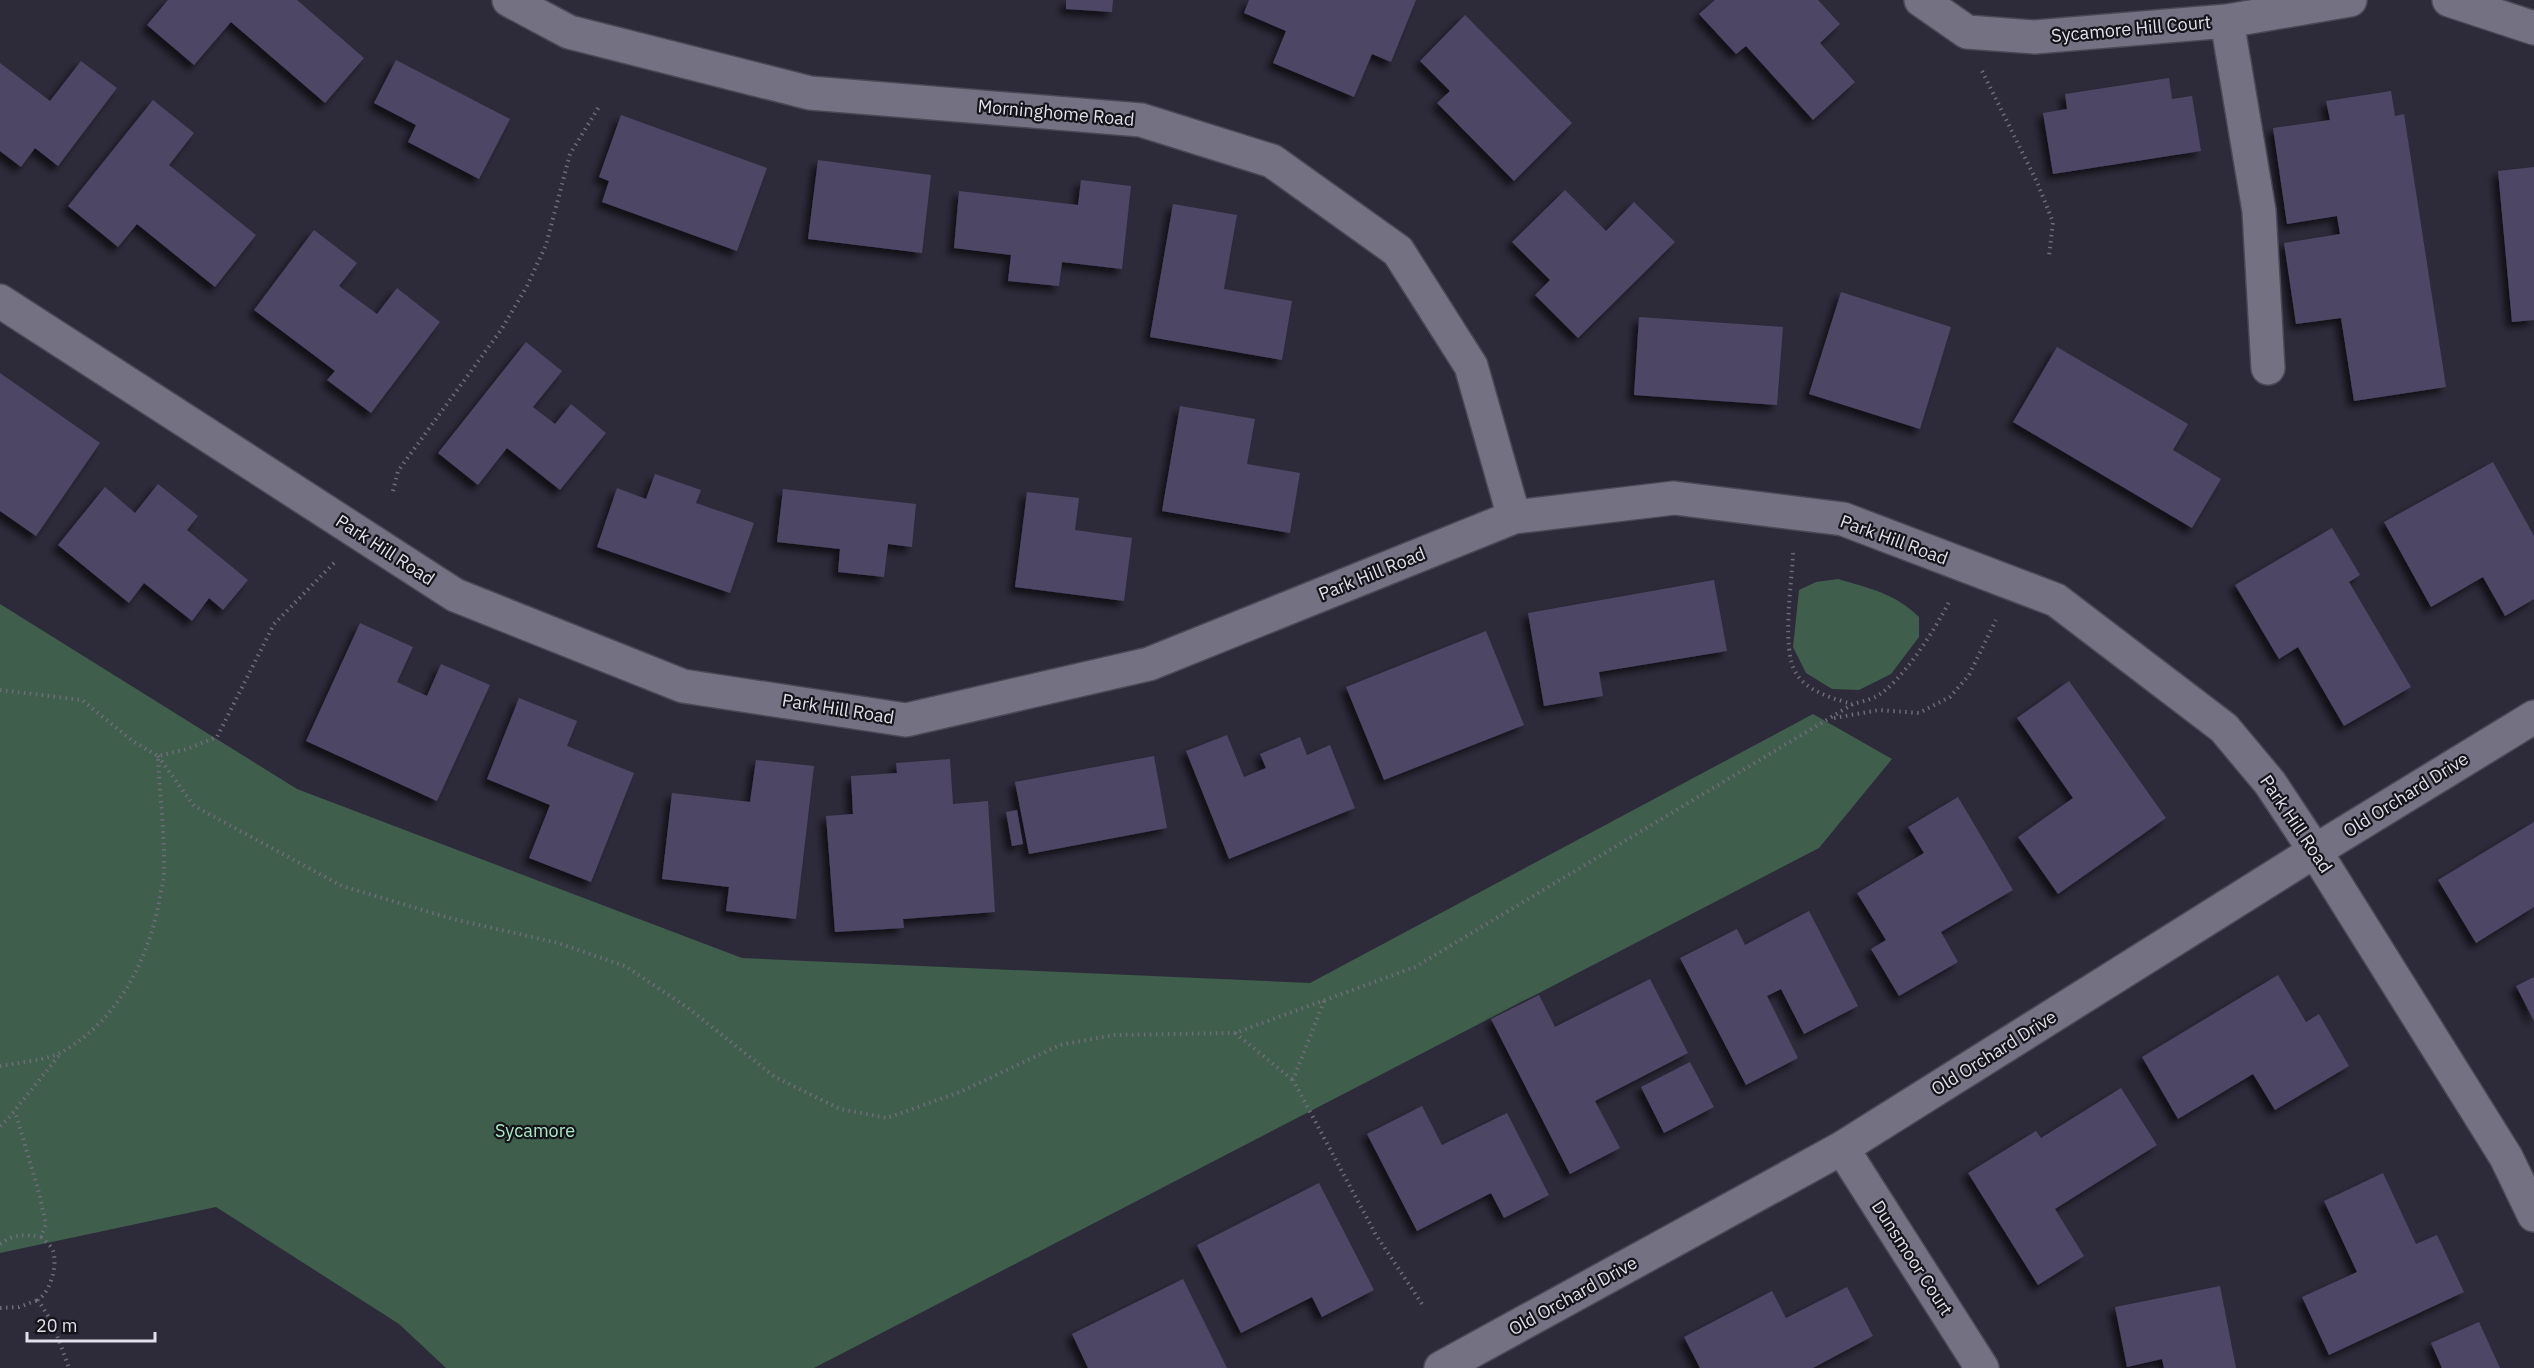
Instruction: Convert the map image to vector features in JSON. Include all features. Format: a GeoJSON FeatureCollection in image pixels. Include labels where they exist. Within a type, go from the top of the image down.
{"type":"FeatureCollection","features":[{"type":"Feature","properties":{"kind":"street","name":"Morninghome Road"},"geometry":{"type":"LineString","coordinates":[[509,0],[569,32],[810,93],[1141,120],[1272,161],[1398,251],[1471,366],[1514,517]]}},
{"type":"Feature","properties":{"kind":"street"},"geometry":{"type":"LineString","coordinates":[[1922,0],[1967,32]]}},
{"type":"Feature","properties":{"kind":"street","name":"Sycamore Hill Court"},"geometry":{"type":"LineString","coordinates":[[1967,32],[2036,37],[2227,21],[2350,0]]}},
{"type":"Feature","properties":{"kind":"street"},"geometry":{"type":"LineString","coordinates":[[2449,0],[2534,28]]}},
{"type":"Feature","properties":{"kind":"street"},"geometry":{"type":"LineString","coordinates":[[2227,21],[2259,212],[2268,368]]}},
{"type":"Feature","properties":{"kind":"street","name":"Park Hill Road"},"geometry":{"type":"LineString","coordinates":[[0,302],[455,595],[683,686],[906,720],[1149,664],[1514,517],[1674,498],[1843,519],[2056,600],[2224,728],[2270,783],[2315,851],[2506,1156],[2534,1215]]}},
{"type":"Feature","properties":{"kind":"street","name":"Old Orchard Drive"},"geometry":{"type":"LineString","coordinates":[[1441,1368],[1842,1148],[2315,851],[2534,717]]}},
{"type":"Feature","properties":{"kind":"street","name":"Dunsmoor Court"},"geometry":{"type":"LineString","coordinates":[[1842,1148],[1982,1368]]}},
{"type":"Feature","properties":{"kind":"path"},"geometry":{"type":"LineString","coordinates":[[1967,32],[1971,51],[2037,182],[2053,222],[2049,256]]}},
{"type":"Feature","properties":{"kind":"path"},"geometry":{"type":"LineString","coordinates":[[393,491],[398,471],[501,330],[527,286],[546,246],[570,154],[600,105]]}},
{"type":"Feature","properties":{"kind":"path"},"geometry":{"type":"LineString","coordinates":[[1793,553],[1787,647],[1796,674],[1822,695],[1853,704]]}},
{"type":"Feature","properties":{"kind":"path"},"geometry":{"type":"LineString","coordinates":[[158,756],[217,737],[274,624],[334,563]]}},
{"type":"Feature","properties":{"kind":"path"},"geometry":{"type":"LineString","coordinates":[[0,690],[82,700],[134,742],[158,756],[194,806],[342,886],[453,919],[558,943],[625,966],[688,1008],[776,1077],[840,1108],[887,1118],[960,1092],[1060,1045],[1114,1035],[1235,1033],[1414,967],[1853,704],[1877,696],[1908,666],[1939,623],[1952,597]]}},
{"type":"Feature","properties":{"kind":"path"},"geometry":{"type":"LineString","coordinates":[[1830,718],[1879,710],[1919,712],[1950,697],[1969,675],[1999,614]]}},
{"type":"Feature","properties":{"kind":"path"},"geometry":{"type":"LineString","coordinates":[[0,1126],[15,1111],[61,1052],[92,1029],[108,1013],[131,983],[145,952],[155,921],[164,877],[158,756]]}},
{"type":"Feature","properties":{"kind":"path"},"geometry":{"type":"LineString","coordinates":[[1293,1080],[1324,1001]]}},
{"type":"Feature","properties":{"kind":"path"},"geometry":{"type":"LineString","coordinates":[[1235,1033],[1293,1080],[1376,1235],[1424,1308]]}},
{"type":"Feature","properties":{"kind":"path"},"geometry":{"type":"LineString","coordinates":[[0,1066],[61,1052]]}},
{"type":"Feature","properties":{"kind":"path"},"geometry":{"type":"LineString","coordinates":[[15,1111],[46,1224],[41,1237]]}},
{"type":"Feature","properties":{"kind":"path"},"geometry":{"type":"LineString","coordinates":[[0,1244],[11,1236],[26,1234],[41,1237],[52,1247],[54,1254],[50,1284],[46,1295],[19,1307],[0,1308]]}},
{"type":"Feature","properties":{"kind":"path"},"geometry":{"type":"LineString","coordinates":[[38,1300],[52,1323],[69,1368]]}},
{"type":"Feature","properties":{"kind":"green space"},"geometry":{"type":"Polygon","coordinates":[[[1838,579],[1891,597],[1919,617],[1919,637],[1891,674],[1859,690],[1832,689],[1806,673],[1793,647],[1799,590],[1816,582],[1838,579]]]}},
{"type":"Feature","properties":{"kind":"green space","name":"Sycamore"},"geometry":{"type":"Polygon","coordinates":[[[0,604],[297,789],[742,958],[1310,983],[1813,714],[1892,759],[1819,848],[814,1368],[446,1368],[399,1324],[216,1207],[0,1253],[0,604]]]}},
{"type":"Feature","properties":{"kind":"building"},"geometry":{"type":"Polygon","coordinates":[[[168,0],[297,0],[364,58],[325,103],[231,22],[194,65],[147,25],[168,0]]]}},
{"type":"Feature","properties":{"kind":"building"},"geometry":{"type":"Polygon","coordinates":[[[1066,0],[1113,0],[1112,12],[1066,9],[1066,0]]]}},
{"type":"Feature","properties":{"kind":"building"},"geometry":{"type":"Polygon","coordinates":[[[1249,0],[1416,0],[1391,62],[1372,54],[1354,97],[1273,63],[1286,31],[1244,13],[1249,0]]]}},
{"type":"Feature","properties":{"kind":"building"},"geometry":{"type":"Polygon","coordinates":[[[1715,0],[1818,0],[1840,24],[1820,43],[1855,82],[1813,120],[1746,46],[1736,54],[1699,14],[1715,0]]]}},
{"type":"Feature","properties":{"kind":"building"},"geometry":{"type":"Polygon","coordinates":[[[1465,15],[1572,123],[1514,181],[1437,103],[1450,91],[1420,61],[1465,15]]]}},
{"type":"Feature","properties":{"kind":"building"},"geometry":{"type":"Polygon","coordinates":[[[396,60],[510,119],[479,179],[408,142],[416,125],[374,103],[396,60]]]}},
{"type":"Feature","properties":{"kind":"building"},"geometry":{"type":"Polygon","coordinates":[[[81,61],[117,88],[58,166],[35,148],[21,167],[0,151],[0,63],[50,101],[81,61]]]}},
{"type":"Feature","properties":{"kind":"building"},"geometry":{"type":"Polygon","coordinates":[[[2169,78],[2172,99],[2192,96],[2201,151],[2053,174],[2043,113],[2067,109],[2065,94],[2169,78]]]}},
{"type":"Feature","properties":{"kind":"building"},"geometry":{"type":"Polygon","coordinates":[[[2391,91],[2395,116],[2404,114],[2446,387],[2354,401],[2341,318],[2296,324],[2284,243],[2340,234],[2337,216],[2287,224],[2273,128],[2330,120],[2326,101],[2391,91]]]}},
{"type":"Feature","properties":{"kind":"building"},"geometry":{"type":"Polygon","coordinates":[[[153,100],[194,133],[169,165],[256,235],[215,287],[137,224],[118,247],[68,206],[153,100]]]}},
{"type":"Feature","properties":{"kind":"building"},"geometry":{"type":"Polygon","coordinates":[[[621,115],[767,168],[737,251],[602,202],[609,181],[599,177],[621,115]]]}},
{"type":"Feature","properties":{"kind":"building"},"geometry":{"type":"Polygon","coordinates":[[[818,160],[931,175],[922,253],[808,239],[818,160]]]}},
{"type":"Feature","properties":{"kind":"building"},"geometry":{"type":"Polygon","coordinates":[[[2534,167],[2534,320],[2512,322],[2498,171],[2534,167]]]}},
{"type":"Feature","properties":{"kind":"building"},"geometry":{"type":"Polygon","coordinates":[[[1081,180],[1131,186],[1122,269],[1062,262],[1059,286],[1008,281],[1011,255],[954,248],[959,191],[1078,205],[1081,180]]]}},
{"type":"Feature","properties":{"kind":"building"},"geometry":{"type":"Polygon","coordinates":[[[1565,190],[1606,231],[1634,202],[1675,242],[1578,338],[1535,295],[1550,280],[1512,242],[1565,190]]]}},
{"type":"Feature","properties":{"kind":"building"},"geometry":{"type":"Polygon","coordinates":[[[1173,204],[1237,215],[1224,289],[1292,301],[1282,360],[1150,337],[1173,204]]]}},
{"type":"Feature","properties":{"kind":"building"},"geometry":{"type":"Polygon","coordinates":[[[314,230],[357,263],[339,286],[377,314],[397,288],[440,322],[371,413],[327,380],[335,371],[254,310],[314,230]]]}},
{"type":"Feature","properties":{"kind":"building"},"geometry":{"type":"Polygon","coordinates":[[[1841,292],[1951,327],[1920,429],[1809,394],[1841,292]]]}},
{"type":"Feature","properties":{"kind":"building"},"geometry":{"type":"Polygon","coordinates":[[[1639,317],[1783,327],[1777,405],[1634,395],[1639,317]]]}},
{"type":"Feature","properties":{"kind":"building"},"geometry":{"type":"Polygon","coordinates":[[[526,342],[562,371],[533,407],[555,424],[571,404],[606,433],[560,490],[507,448],[478,485],[438,453],[526,342]]]}},
{"type":"Feature","properties":{"kind":"building"},"geometry":{"type":"Polygon","coordinates":[[[2057,347],[2188,424],[2173,450],[2221,479],[2192,528],[2013,422],[2057,347]]]}},
{"type":"Feature","properties":{"kind":"building"},"geometry":{"type":"Polygon","coordinates":[[[0,373],[100,443],[36,536],[0,511],[0,373]]]}},
{"type":"Feature","properties":{"kind":"building"},"geometry":{"type":"Polygon","coordinates":[[[1180,406],[1255,419],[1247,464],[1300,473],[1290,533],[1162,511],[1180,406]]]}},
{"type":"Feature","properties":{"kind":"building"},"geometry":{"type":"Polygon","coordinates":[[[2493,462],[2534,536],[2534,599],[2505,616],[2483,577],[2431,607],[2384,522],[2493,462]]]}},
{"type":"Feature","properties":{"kind":"building"},"geometry":{"type":"Polygon","coordinates":[[[655,474],[701,490],[696,503],[754,523],[730,593],[597,547],[617,488],[646,499],[655,474]]]}},
{"type":"Feature","properties":{"kind":"building"},"geometry":{"type":"Polygon","coordinates":[[[158,484],[198,516],[187,530],[248,580],[223,610],[209,598],[192,621],[144,583],[129,603],[58,545],[105,487],[135,513],[158,484]]]}},
{"type":"Feature","properties":{"kind":"building"},"geometry":{"type":"Polygon","coordinates":[[[783,489],[916,504],[912,547],[888,544],[884,577],[838,572],[840,549],[777,542],[783,489]]]}},
{"type":"Feature","properties":{"kind":"building"},"geometry":{"type":"Polygon","coordinates":[[[1027,492],[1079,498],[1075,530],[1132,538],[1124,601],[1015,587],[1027,492]]]}},
{"type":"Feature","properties":{"kind":"building"},"geometry":{"type":"Polygon","coordinates":[[[2332,528],[2360,575],[2349,582],[2411,687],[2344,726],[2298,647],[2279,659],[2235,585],[2332,528]]]}},
{"type":"Feature","properties":{"kind":"building"},"geometry":{"type":"Polygon","coordinates":[[[1714,580],[1727,651],[1599,672],[1603,696],[1544,706],[1528,613],[1714,580]]]}},
{"type":"Feature","properties":{"kind":"building"},"geometry":{"type":"Polygon","coordinates":[[[360,623],[413,647],[397,682],[427,696],[441,664],[490,685],[437,801],[306,741],[360,623]]]}},
{"type":"Feature","properties":{"kind":"building"},"geometry":{"type":"Polygon","coordinates":[[[1486,631],[1524,725],[1384,780],[1346,687],[1486,631]]]}},
{"type":"Feature","properties":{"kind":"building"},"geometry":{"type":"Polygon","coordinates":[[[2069,681],[2166,818],[2058,894],[2018,837],[2073,798],[2017,718],[2069,681]]]}},
{"type":"Feature","properties":{"kind":"building"},"geometry":{"type":"Polygon","coordinates":[[[519,698],[577,721],[567,746],[634,773],[591,882],[529,858],[550,805],[487,779],[519,698]]]}},
{"type":"Feature","properties":{"kind":"building"},"geometry":{"type":"Polygon","coordinates":[[[1227,735],[1244,777],[1266,768],[1260,754],[1300,737],[1307,755],[1330,745],[1355,808],[1229,859],[1186,751],[1227,735]]]}},
{"type":"Feature","properties":{"kind":"building"},"geometry":{"type":"Polygon","coordinates":[[[1154,756],[1167,828],[1029,854],[1015,782],[1154,756]]]}},
{"type":"Feature","properties":{"kind":"building"},"geometry":{"type":"Polygon","coordinates":[[[950,759],[953,804],[988,801],[995,912],[903,919],[904,928],[835,932],[826,816],[853,814],[851,776],[897,773],[896,763],[950,759]]]}},
{"type":"Feature","properties":{"kind":"building"},"geometry":{"type":"Polygon","coordinates":[[[756,760],[814,766],[796,919],[726,911],[729,887],[662,879],[672,793],[750,802],[756,760]]]}},
{"type":"Feature","properties":{"kind":"building"},"geometry":{"type":"Polygon","coordinates":[[[1958,797],[2013,890],[1941,932],[1958,962],[1899,996],[1871,949],[1886,940],[1857,893],[1924,853],[1908,827],[1958,797]]]}},
{"type":"Feature","properties":{"kind":"building"},"geometry":{"type":"Polygon","coordinates":[[[1017,810],[1023,844],[1012,846],[1006,812],[1017,810]]]}},
{"type":"Feature","properties":{"kind":"building"},"geometry":{"type":"Polygon","coordinates":[[[2534,822],[2534,907],[2476,943],[2438,880],[2534,822]]]}},
{"type":"Feature","properties":{"kind":"building"},"geometry":{"type":"Polygon","coordinates":[[[1809,911],[1858,1006],[1804,1034],[1781,989],[1767,996],[1798,1058],[1746,1085],[1680,958],[1737,929],[1745,945],[1809,911]]]}},
{"type":"Feature","properties":{"kind":"building"},"geometry":{"type":"Polygon","coordinates":[[[2278,975],[2306,1022],[2319,1014],[2349,1066],[2275,1110],[2253,1074],[2178,1119],[2142,1057],[2278,975]]]}},
{"type":"Feature","properties":{"kind":"building"},"geometry":{"type":"Polygon","coordinates":[[[2534,977],[2534,1021],[2516,986],[2534,977]]]}},
{"type":"Feature","properties":{"kind":"building"},"geometry":{"type":"Polygon","coordinates":[[[1650,979],[1688,1053],[1595,1101],[1620,1148],[1570,1174],[1491,1019],[1539,995],[1555,1027],[1650,979]]]}},
{"type":"Feature","properties":{"kind":"building"},"geometry":{"type":"Polygon","coordinates":[[[1690,1062],[1714,1107],[1664,1133],[1641,1087],[1690,1062]]]}},
{"type":"Feature","properties":{"kind":"building"},"geometry":{"type":"Polygon","coordinates":[[[2121,1088],[2157,1145],[2055,1209],[2084,1256],[2038,1285],[1968,1173],[2036,1131],[2041,1138],[2121,1088]]]}},
{"type":"Feature","properties":{"kind":"building"},"geometry":{"type":"Polygon","coordinates":[[[1422,1106],[1442,1145],[1507,1113],[1549,1195],[1504,1218],[1491,1193],[1417,1231],[1367,1134],[1422,1106]]]}},
{"type":"Feature","properties":{"kind":"building"},"geometry":{"type":"Polygon","coordinates":[[[2383,1173],[2416,1244],[2437,1235],[2464,1292],[2329,1355],[2302,1297],[2357,1272],[2324,1201],[2383,1173]]]}},
{"type":"Feature","properties":{"kind":"building"},"geometry":{"type":"Polygon","coordinates":[[[1319,1183],[1374,1290],[1322,1317],[1312,1297],[1241,1333],[1197,1245],[1319,1183]]]}},
{"type":"Feature","properties":{"kind":"building"},"geometry":{"type":"Polygon","coordinates":[[[1183,1279],[1227,1368],[1088,1368],[1072,1334],[1183,1279]]]}},
{"type":"Feature","properties":{"kind":"building"},"geometry":{"type":"Polygon","coordinates":[[[2220,1286],[2236,1368],[2164,1368],[2162,1359],[2127,1367],[2115,1307],[2220,1286]]]}},
{"type":"Feature","properties":{"kind":"building"},"geometry":{"type":"Polygon","coordinates":[[[1847,1287],[1873,1336],[1813,1368],[1700,1368],[1684,1337],[1772,1291],[1786,1318],[1847,1287]]]}},
{"type":"Feature","properties":{"kind":"building"},"geometry":{"type":"Polygon","coordinates":[[[2479,1322],[2500,1368],[2442,1368],[2431,1343],[2479,1322]]]}}]}
